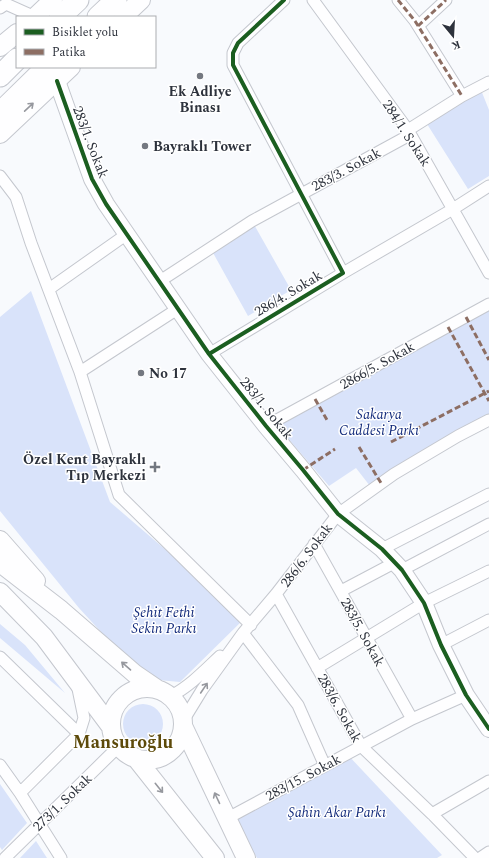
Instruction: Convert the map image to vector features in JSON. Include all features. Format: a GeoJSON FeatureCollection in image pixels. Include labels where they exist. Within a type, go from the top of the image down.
{"type":"FeatureCollection","features":[{"type":"Feature","properties":{"kind":"highway"},"geometry":{"type":"LineString","coordinates":[[61,16],[78,0]]}},
{"type":"Feature","properties":{"kind":"highway"},"geometry":{"type":"LineString","coordinates":[[99,16],[116,0]]}},
{"type":"Feature","properties":{"kind":"highway"},"geometry":{"type":"LineString","coordinates":[[0,76],[16,60]]}},
{"type":"Feature","properties":{"kind":"highway"},"geometry":{"type":"LineString","coordinates":[[0,113],[52,74]]}},
{"type":"Feature","properties":{"kind":"main road"},"geometry":{"type":"LineString","coordinates":[[36,16],[53,0]]}},
{"type":"Feature","properties":{"kind":"main road"},"geometry":{"type":"LineString","coordinates":[[124,16],[141,0]]}},
{"type":"Feature","properties":{"kind":"main road"},"geometry":{"type":"LineString","coordinates":[[0,47],[16,34]]}},
{"type":"Feature","properties":{"kind":"main road"},"geometry":{"type":"LineString","coordinates":[[0,134],[52,74],[68,68]]}},
{"type":"Feature","properties":{"kind":"main road"},"geometry":{"type":"LineString","coordinates":[[0,540],[61,610]]}},
{"type":"Feature","properties":{"kind":"main road"},"geometry":{"type":"LineString","coordinates":[[0,563],[61,610],[135,674],[164,693],[177,704],[181,712],[183,731],[172,749],[155,759],[145,760],[126,753],[119,746],[111,727],[44,637],[0,592]]}},
{"type":"Feature","properties":{"kind":"main road"},"geometry":{"type":"LineString","coordinates":[[0,609],[44,637]]}},
{"type":"Feature","properties":{"kind":"main road"},"geometry":{"type":"LineString","coordinates":[[111,727],[115,708],[120,700],[128,694],[137,689],[147,688],[164,693]]}},
{"type":"Feature","properties":{"kind":"main road"},"geometry":{"type":"LineString","coordinates":[[183,724],[226,819],[246,858]]}},
{"type":"Feature","properties":{"kind":"main road"},"geometry":{"type":"LineString","coordinates":[[135,757],[215,858]]}},
{"type":"Feature","properties":{"kind":"street","name":"286/4. Sokak"},"geometry":{"type":"LineString","coordinates":[[209,354],[343,273],[233,65],[234,53],[238,43],[284,0]]}},
{"type":"Feature","properties":{"kind":"street","name":"284/1. Sokak"},"geometry":{"type":"LineString","coordinates":[[313,0],[408,130],[489,273]]}},
{"type":"Feature","properties":{"kind":"street"},"geometry":{"type":"LineString","coordinates":[[398,0],[418,26],[462,96]]}},
{"type":"Feature","properties":{"kind":"street"},"geometry":{"type":"LineString","coordinates":[[418,26],[446,0]]}},
{"type":"Feature","properties":{"kind":"street"},"geometry":{"type":"LineString","coordinates":[[0,8],[6,4],[33,16]]}},
{"type":"Feature","properties":{"kind":"street","name":"283/1. Sokak"},"geometry":{"type":"LineString","coordinates":[[52,74],[92,179],[106,204],[179,308],[209,354],[266,426],[338,514],[382,549],[398,567],[424,604],[441,645],[466,695],[489,729]]}},
{"type":"Feature","properties":{"kind":"street","name":"283/3. Sokak"},"geometry":{"type":"LineString","coordinates":[[160,281],[252,221],[406,137],[408,130],[462,96],[489,82]]}},
{"type":"Feature","properties":{"kind":"street"},"geometry":{"type":"LineString","coordinates":[[0,176],[16,197],[31,243],[80,372],[119,495],[247,629],[298,706],[325,766]]}},
{"type":"Feature","properties":{"kind":"street"},"geometry":{"type":"LineString","coordinates":[[343,273],[453,209],[489,186]]}},
{"type":"Feature","properties":{"kind":"street"},"geometry":{"type":"LineString","coordinates":[[49,290],[127,234]]}},
{"type":"Feature","properties":{"kind":"street","name":"2866/5. Sokak"},"geometry":{"type":"LineString","coordinates":[[266,426],[489,304]]}},
{"type":"Feature","properties":{"kind":"street"},"geometry":{"type":"LineString","coordinates":[[80,372],[179,308]]}},
{"type":"Feature","properties":{"kind":"street","name":"286/6. Sokak"},"geometry":{"type":"LineString","coordinates":[[183,724],[202,690],[247,629],[338,514],[394,474],[458,436],[489,420]]}},
{"type":"Feature","properties":{"kind":"street"},"geometry":{"type":"LineString","coordinates":[[382,549],[489,494]]}},
{"type":"Feature","properties":{"kind":"street"},"geometry":{"type":"LineString","coordinates":[[341,591],[398,567],[489,524]]}},
{"type":"Feature","properties":{"kind":"street","name":"283/5. Sokak"},"geometry":{"type":"LineString","coordinates":[[314,544],[412,719]]}},
{"type":"Feature","properties":{"kind":"street"},"geometry":{"type":"LineString","coordinates":[[317,668],[424,604],[489,571]]}},
{"type":"Feature","properties":{"kind":"street","name":"283/6. Sokak"},"geometry":{"type":"LineString","coordinates":[[276,594],[361,746],[432,814],[475,858]]}},
{"type":"Feature","properties":{"kind":"street"},"geometry":{"type":"LineString","coordinates":[[441,645],[489,620]]}},
{"type":"Feature","properties":{"kind":"street"},"geometry":{"type":"LineString","coordinates":[[164,693],[181,691],[192,683],[247,629]]}},
{"type":"Feature","properties":{"kind":"street"},"geometry":{"type":"LineString","coordinates":[[0,657],[79,734]]}},
{"type":"Feature","properties":{"kind":"street"},"geometry":{"type":"LineString","coordinates":[[20,793],[79,734],[84,718],[76,681]]}},
{"type":"Feature","properties":{"kind":"street","name":"283/15. Sokak"},"geometry":{"type":"LineString","coordinates":[[226,819],[412,719],[466,695]]}},
{"type":"Feature","properties":{"kind":"street","name":"273/1. Sokak"},"geometry":{"type":"LineString","coordinates":[[5,858],[119,746]]}},
{"type":"Feature","properties":{"kind":"street"},"geometry":{"type":"LineString","coordinates":[[0,765],[20,793],[61,858]]}},
{"type":"Feature","properties":{"kind":"street"},"geometry":{"type":"LineString","coordinates":[[432,814],[489,781]]}},
{"type":"Feature","properties":{"kind":"street"},"geometry":{"type":"LineString","coordinates":[[480,858],[489,852]]}},
{"type":"Feature","properties":{"kind":"green space"},"geometry":{"type":"Polygon","coordinates":[[[481,90],[489,110],[489,176],[468,189],[427,124],[481,90]]]}},
{"type":"Feature","properties":{"kind":"green space"},"geometry":{"type":"Polygon","coordinates":[[[252,221],[291,290],[248,316],[212,251],[252,221]]]}},
{"type":"Feature","properties":{"kind":"green space","name":"Şehit Fethi Sekin Parkı"},"geometry":{"type":"Polygon","coordinates":[[[31,291],[110,502],[245,618],[180,682],[158,680],[126,659],[79,608],[0,511],[0,317],[31,291]]]}},
{"type":"Feature","properties":{"kind":"green space","name":"Sakarya Caddesi Parkı"},"geometry":{"type":"Polygon","coordinates":[[[489,304],[489,416],[370,486],[356,468],[329,486],[274,422],[489,304]]]}},
{"type":"Feature","properties":{"kind":"green space"},"geometry":{"type":"Polygon","coordinates":[[[0,624],[25,645],[65,693],[0,638],[0,624]]]}},
{"type":"Feature","properties":{"kind":"green space"},"geometry":{"type":"Polygon","coordinates":[[[147,704],[154,707],[160,713],[163,724],[162,732],[154,741],[147,744],[139,744],[132,741],[124,732],[123,720],[126,713],[135,705],[147,704]]]}},
{"type":"Feature","properties":{"kind":"green space","name":"Şahin Akar Parkı"},"geometry":{"type":"Polygon","coordinates":[[[347,754],[442,855],[437,858],[257,858],[233,815],[347,754]]]}},
{"type":"Feature","properties":{"kind":"green space"},"geometry":{"type":"Polygon","coordinates":[[[0,784],[27,823],[2,850],[0,847],[0,784]]]}},
{"type":"Feature","properties":{"kind":"green space"},"geometry":{"type":"Polygon","coordinates":[[[36,841],[47,858],[20,858],[36,841]]]}},
{"type":"Feature","properties":{"kind":"marked path"},"geometry":{"type":"LineString","coordinates":[[398,0],[415,21],[462,96]]}},
{"type":"Feature","properties":{"kind":"marked path"},"geometry":{"type":"LineString","coordinates":[[418,26],[446,0]]}},
{"type":"Feature","properties":{"kind":"marked path"},"geometry":{"type":"LineString","coordinates":[[466,317],[489,360]]}},
{"type":"Feature","properties":{"kind":"marked path"},"geometry":{"type":"LineString","coordinates":[[448,327],[489,401]]}},
{"type":"Feature","properties":{"kind":"marked path"},"geometry":{"type":"LineString","coordinates":[[391,442],[489,391]]}},
{"type":"Feature","properties":{"kind":"marked path"},"geometry":{"type":"LineString","coordinates":[[315,399],[327,420]]}},
{"type":"Feature","properties":{"kind":"marked path"},"geometry":{"type":"LineString","coordinates":[[359,447],[381,483]]}},
{"type":"Feature","properties":{"kind":"marked path"},"geometry":{"type":"LineString","coordinates":[[303,470],[335,449]]}},
{"type":"Feature","properties":{"kind":"cycle path"},"geometry":{"type":"LineString","coordinates":[[209,354],[343,273],[233,65],[233,53],[238,43],[284,0]]}},
{"type":"Feature","properties":{"kind":"cycle path"},"geometry":{"type":"LineString","coordinates":[[57,81],[92,179],[106,204],[209,354],[266,426],[338,514],[382,549],[402,570],[424,603],[441,645],[466,695],[489,729]]}},
{"type":"Feature","properties":{"kind":"place","name":"Ek Adliye Binası"},"geometry":{"type":"Point","coordinates":[200,76]}},
{"type":"Feature","properties":{"kind":"place","name":"Bayraklı Tower"},"geometry":{"type":"Point","coordinates":[145,146]}},
{"type":"Feature","properties":{"kind":"place","name":"No 17"},"geometry":{"type":"Point","coordinates":[141,373]}},
{"type":"Feature","properties":{"kind":"place","name":"Özel Kent Bayraklı Tıp Merkezi"},"geometry":{"type":"Point","coordinates":[155,467]}},
{"type":"Feature","properties":{"kind":"district","name":"Mansuroğlu"},"geometry":{"type":"Point","coordinates":[123,742]}}]}
